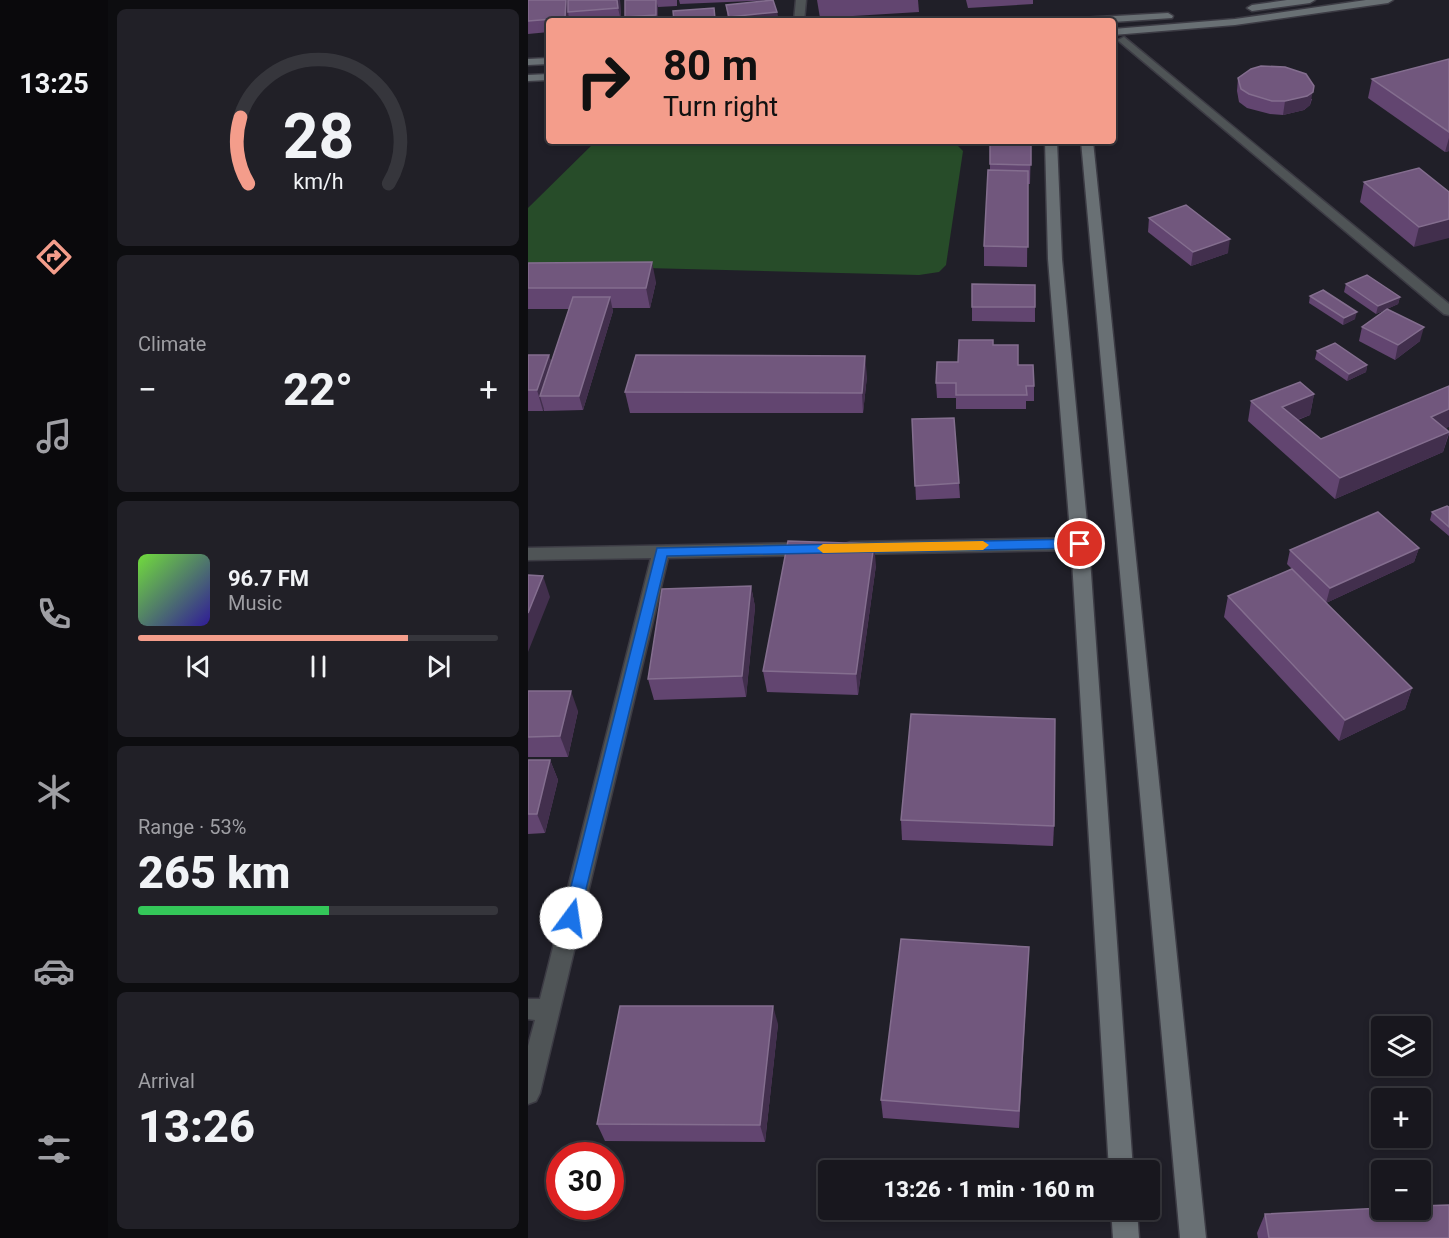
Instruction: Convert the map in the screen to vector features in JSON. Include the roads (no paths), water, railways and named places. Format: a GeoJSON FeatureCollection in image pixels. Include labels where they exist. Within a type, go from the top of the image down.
{"type":"FeatureCollection","features":[{"type":"Feature","properties":{"kind":"street"},"geometry":{"type":"LineString","coordinates":[[799,18],[801,0]]}},
{"type":"Feature","properties":{"kind":"street"},"geometry":{"type":"LineString","coordinates":[[1236,9],[1310,0]]}},
{"type":"Feature","properties":{"kind":"street"},"geometry":{"type":"LineString","coordinates":[[1116,32],[1304,14],[1388,0]]}},
{"type":"Feature","properties":{"kind":"street"},"geometry":{"type":"LineString","coordinates":[[1116,19],[1192,14]]}},
{"type":"Feature","properties":{"kind":"street"},"geometry":{"type":"LineString","coordinates":[[1153,29],[1119,43],[1449,311]]}},
{"type":"Feature","properties":{"kind":"street"},"geometry":{"type":"LineString","coordinates":[[528,62],[546,61]]}},
{"type":"Feature","properties":{"kind":"street"},"geometry":{"type":"LineString","coordinates":[[528,78],[546,77]]}},
{"type":"Feature","properties":{"kind":"street"},"geometry":{"type":"LineString","coordinates":[[1051,144],[1055,259],[1080,544],[1120,1160]]}},
{"type":"Feature","properties":{"kind":"street"},"geometry":{"type":"LineString","coordinates":[[1087,144],[1193,1238]]}},
{"type":"Feature","properties":{"kind":"street"},"geometry":{"type":"LineString","coordinates":[[528,554],[1080,544]]}},
{"type":"Feature","properties":{"kind":"street"},"geometry":{"type":"LineString","coordinates":[[528,1093],[538,1010],[661,552]]}},
{"type":"Feature","properties":{"kind":"street"},"geometry":{"type":"LineString","coordinates":[[1125,1220],[1126,1238]]}}]}
